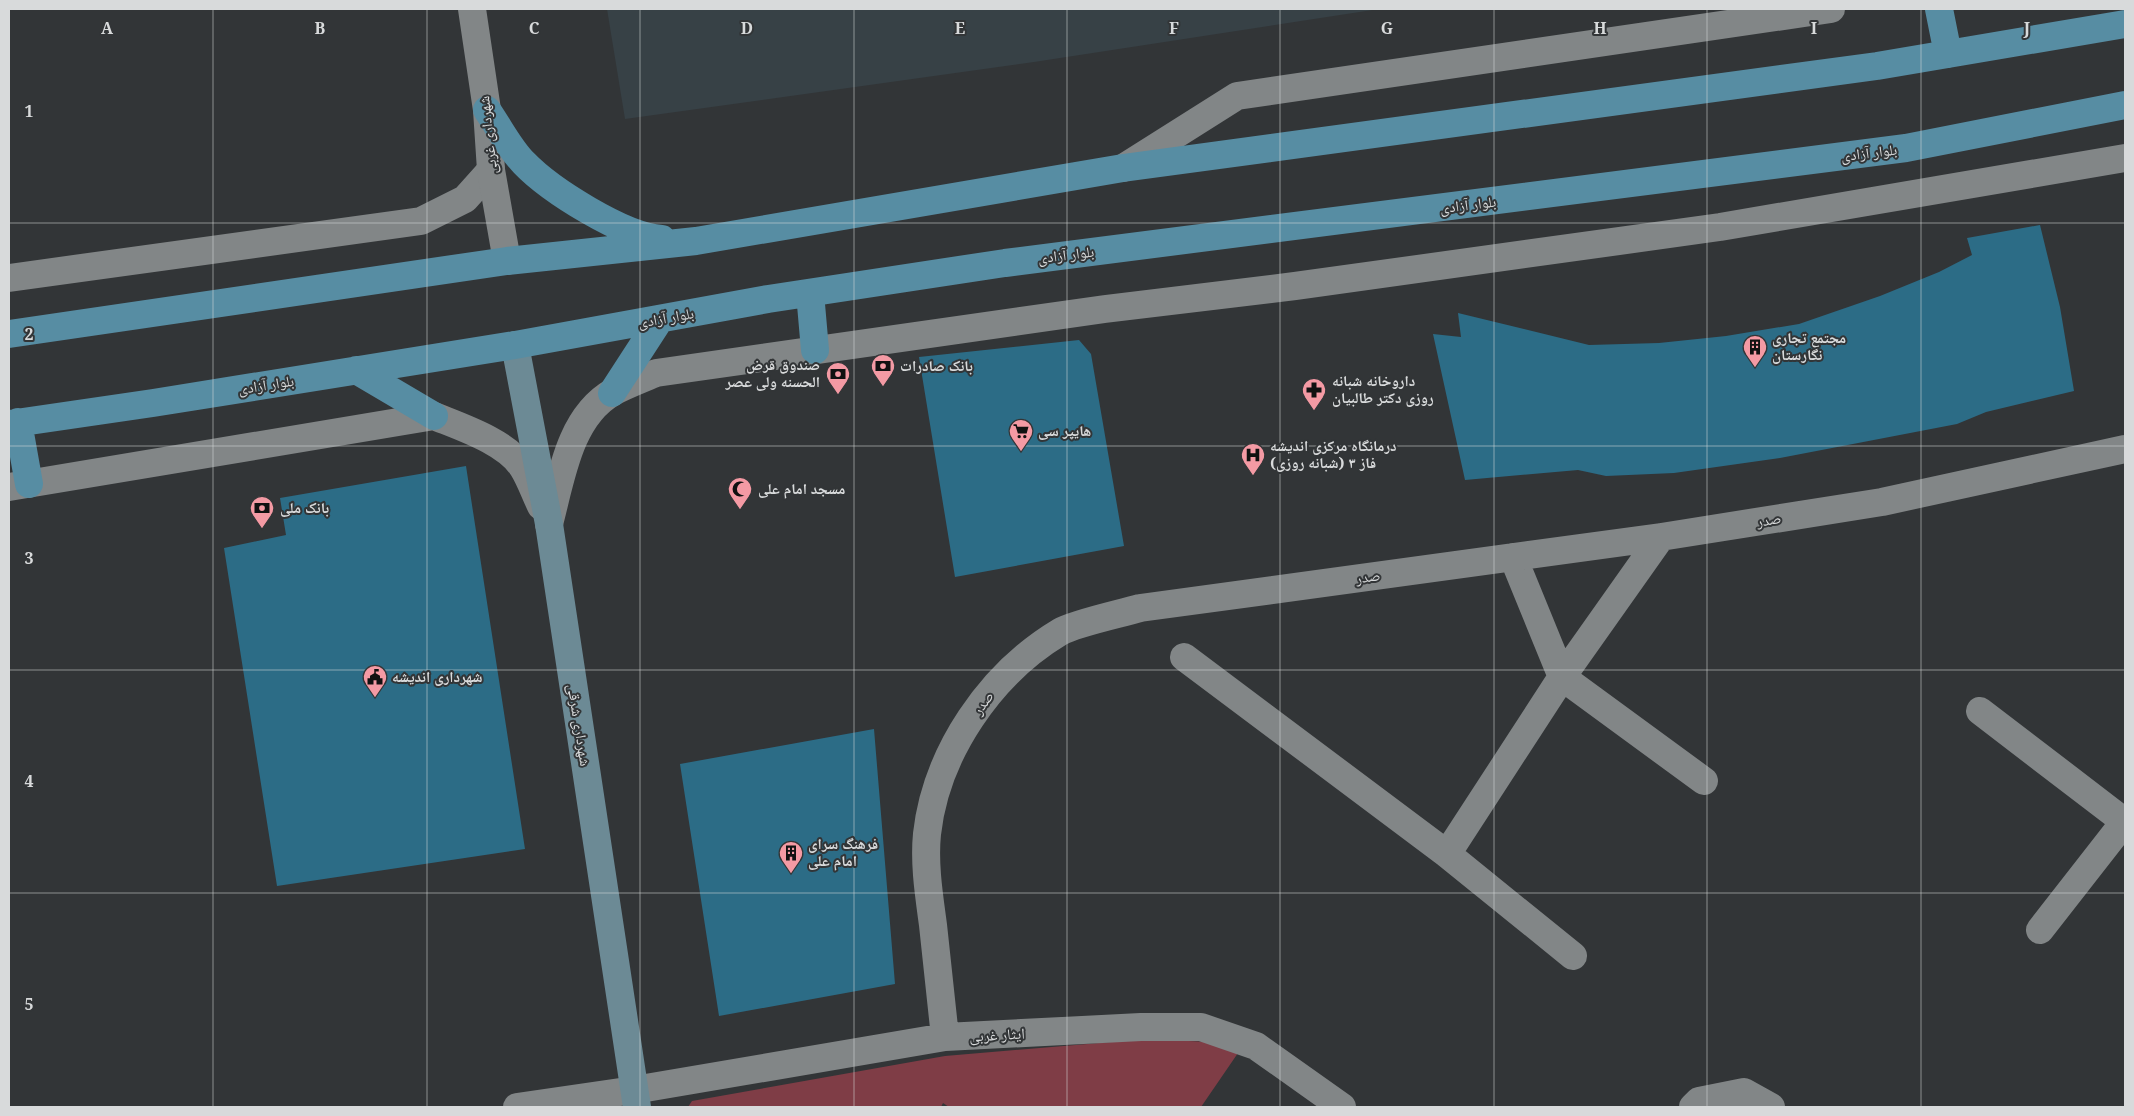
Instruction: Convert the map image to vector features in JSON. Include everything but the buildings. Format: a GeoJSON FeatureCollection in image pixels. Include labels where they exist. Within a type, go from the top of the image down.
{"type":"FeatureCollection","features":[{"type":"Feature","properties":{"kind":"main road"},"geometry":{"type":"LineString","coordinates":[[1939,9],[1948,54]]}},
{"type":"Feature","properties":{"kind":"main road"},"geometry":{"type":"LineString","coordinates":[[9,334],[507,261],[696,241],[1123,168],[1877,66],[2125,24]]}},
{"type":"Feature","properties":{"kind":"main road","name":"بلوار آزادی"},"geometry":{"type":"LineString","coordinates":[[13,423],[515,345],[660,318],[1005,263],[1906,148],[2125,105]]}},
{"type":"Feature","properties":{"kind":"main road"},"geometry":{"type":"LineString","coordinates":[[487,110],[522,161],[545,183],[619,226],[654,238],[696,241]]}},
{"type":"Feature","properties":{"kind":"main road"},"geometry":{"type":"LineString","coordinates":[[810,293],[815,350]]}},
{"type":"Feature","properties":{"kind":"main road"},"geometry":{"type":"LineString","coordinates":[[612,393],[660,318]]}},
{"type":"Feature","properties":{"kind":"main road","name":"شهرداری شرقی"},"geometry":{"type":"LineString","coordinates":[[515,345],[549,524],[635,1099]]}},
{"type":"Feature","properties":{"kind":"main road"},"geometry":{"type":"LineString","coordinates":[[356,370],[434,416]]}},
{"type":"Feature","properties":{"kind":"main road"},"geometry":{"type":"LineString","coordinates":[[13,423],[19,485]]}},
{"type":"Feature","properties":{"kind":"street","name":"شهرداری غربی"},"geometry":{"type":"LineString","coordinates":[[472,9],[487,110],[491,170],[507,261]]}},
{"type":"Feature","properties":{"kind":"street"},"geometry":{"type":"LineString","coordinates":[[1123,168],[1238,96],[1831,9]]}},
{"type":"Feature","properties":{"kind":"street"},"geometry":{"type":"LineString","coordinates":[[549,524],[566,460],[580,422],[612,393],[656,373],[1720,227],[2125,158]]}},
{"type":"Feature","properties":{"kind":"street"},"geometry":{"type":"LineString","coordinates":[[9,278],[421,221],[465,199],[491,170]]}},
{"type":"Feature","properties":{"kind":"street"},"geometry":{"type":"LineString","coordinates":[[19,485],[434,416],[471,431],[511,453],[523,467],[549,524]]}},
{"type":"Feature","properties":{"kind":"street","name":"صدر"},"geometry":{"type":"LineString","coordinates":[[945,1037],[928,883],[927,835],[936,787],[954,749],[975,713],[992,689],[1014,666],[1061,631],[1140,608],[1661,537],[1882,502],[2125,449]]}},
{"type":"Feature","properties":{"kind":"street"},"geometry":{"type":"LineString","coordinates":[[1447,854],[1562,677],[1661,537]]}},
{"type":"Feature","properties":{"kind":"street"},"geometry":{"type":"LineString","coordinates":[[1513,557],[1562,677],[1704,781]]}},
{"type":"Feature","properties":{"kind":"street"},"geometry":{"type":"LineString","coordinates":[[1184,657],[1447,854],[1573,956]]}},
{"type":"Feature","properties":{"kind":"street"},"geometry":{"type":"LineString","coordinates":[[1980,711],[2125,821],[2040,930]]}},
{"type":"Feature","properties":{"kind":"street","name":"ایثار غربی"},"geometry":{"type":"LineString","coordinates":[[517,1107],[635,1099],[945,1037],[1141,1027],[1202,1027],[1256,1046],[1342,1107]]}},
{"type":"Feature","properties":{"kind":"street"},"geometry":{"type":"LineString","coordinates":[[1693,1107],[1699,1101],[1744,1092],[1770,1107]]}},
{"type":"Feature","properties":{"kind":"shaded area"},"geometry":{"type":"Polygon","coordinates":[[[607,9],[1379,9],[1034,62],[625,119],[607,9]]]}},
{"type":"Feature","properties":{"kind":"shaded area"},"geometry":{"type":"Polygon","coordinates":[[[1147,1039],[1210,1042],[1238,1053],[1201,1107],[949,1107],[943,1103],[941,1107],[688,1107],[692,1101],[945,1056],[1147,1039]]]}},
{"type":"Feature","properties":{"kind":"place","name":"مجتمع تجاری نگارستان"},"geometry":{"type":"Point","coordinates":[1755,368]}},
{"type":"Feature","properties":{"kind":"place","name":"بانک صادرات"},"geometry":{"type":"Point","coordinates":[883,387]}},
{"type":"Feature","properties":{"kind":"place","name":"صندوق قرض الحسنه ولی عصر"},"geometry":{"type":"Point","coordinates":[838,395]}},
{"type":"Feature","properties":{"kind":"place","name":"داروخانه شبانه روزی دکتر طالبیان"},"geometry":{"type":"Point","coordinates":[1314,411]}},
{"type":"Feature","properties":{"kind":"place","name":"هایپر سی"},"geometry":{"type":"Point","coordinates":[1021,452]}},
{"type":"Feature","properties":{"kind":"place","name":"درمانگاه مرکزی اندیشه فاز ۳ (شبانه روزی)"},"geometry":{"type":"Point","coordinates":[1253,476]}},
{"type":"Feature","properties":{"kind":"place","name":"مسجد امام علی"},"geometry":{"type":"Point","coordinates":[740,510]}},
{"type":"Feature","properties":{"kind":"place","name":"بانک ملی"},"geometry":{"type":"Point","coordinates":[262,529]}},
{"type":"Feature","properties":{"kind":"place","name":"شهرداری اندیشه"},"geometry":{"type":"Point","coordinates":[375,698]}},
{"type":"Feature","properties":{"kind":"place","name":"فرهنگ سرای امام علی"},"geometry":{"type":"Point","coordinates":[791,874]}}]}
